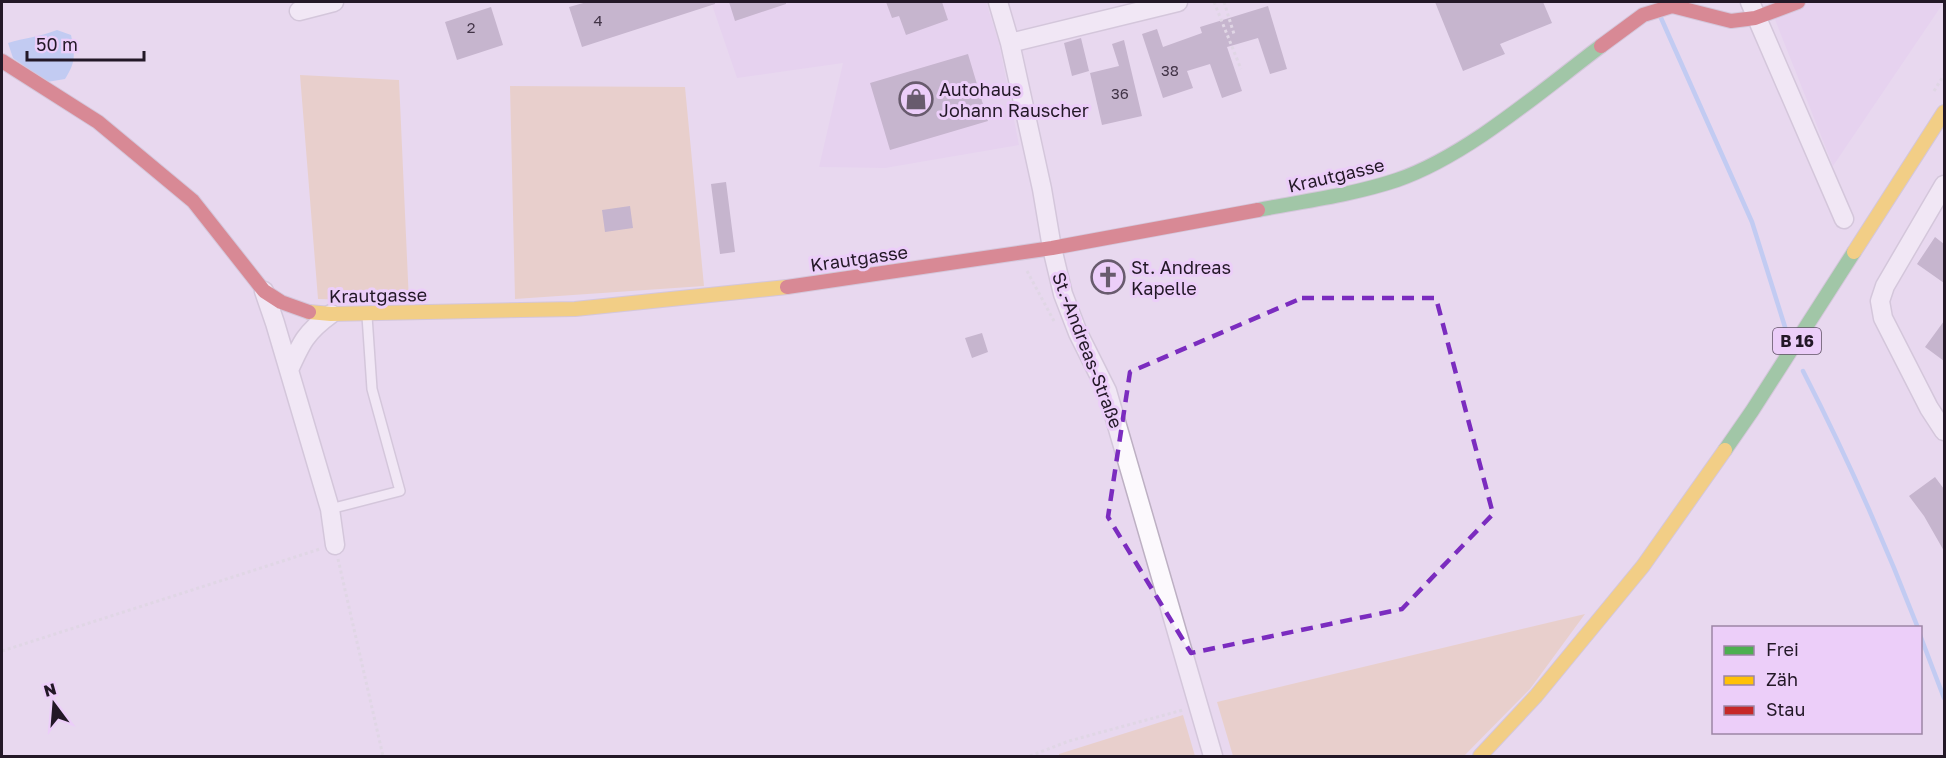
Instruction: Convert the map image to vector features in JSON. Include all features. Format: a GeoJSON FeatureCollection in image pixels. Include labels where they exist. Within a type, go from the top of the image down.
{"type":"FeatureCollection","features":[{"type":"Feature","properties":{"kind":"street"},"geometry":{"type":"LineString","coordinates":[[299,11],[334,2]]}},
{"type":"Feature","properties":{"kind":"street","name":"St.-Andreas-Straße"},"geometry":{"type":"LineString","coordinates":[[998,2],[1011,43],[1063,294],[1078,333],[1107,391],[1213,756]]}},
{"type":"Feature","properties":{"kind":"street"},"geometry":{"type":"LineString","coordinates":[[1011,43],[1178,2]]}},
{"type":"Feature","properties":{"kind":"street","name":"Krautgasse"},"geometry":{"type":"LineString","coordinates":[[2,60],[98,122],[193,201],[264,291],[281,302],[308,312],[331,314],[586,308],[758,291],[1021,253],[1350,193],[1399,179],[1446,157],[1487,131],[1643,15],[1672,6],[1731,21],[1752,10],[1794,5],[1798,2]]}},
{"type":"Feature","properties":{"kind":"street"},"geometry":{"type":"LineString","coordinates":[[1752,10],[1844,219]]}},
{"type":"Feature","properties":{"kind":"street","name":"B 16"},"geometry":{"type":"LineString","coordinates":[[1480,756],[1536,696],[1643,566],[1759,401],[1944,112]]}},
{"type":"Feature","properties":{"kind":"street"},"geometry":{"type":"LineString","coordinates":[[1944,185],[1885,286],[1880,301],[1883,318],[1929,408],[1944,431]]}},
{"type":"Feature","properties":{"kind":"street"},"geometry":{"type":"LineString","coordinates":[[264,291],[330,510],[335,545]]}},
{"type":"Feature","properties":{"kind":"street"},"geometry":{"type":"LineString","coordinates":[[289,370],[300,344],[312,327],[331,314]]}},
{"type":"Feature","properties":{"kind":"lane"},"geometry":{"type":"LineString","coordinates":[[330,510],[400,491],[372,389],[367,314]]}},
{"type":"Feature","properties":{"kind":"path"},"geometry":{"type":"LineString","coordinates":[[1214,2],[1241,69]]}},
{"type":"Feature","properties":{"kind":"path"},"geometry":{"type":"LineString","coordinates":[[1224,2],[1234,34]]}},
{"type":"Feature","properties":{"kind":"path"},"geometry":{"type":"LineString","coordinates":[[1021,253],[1029,278],[1056,326]]}},
{"type":"Feature","properties":{"kind":"path"},"geometry":{"type":"LineString","coordinates":[[2,651],[335,545],[383,756]]}},
{"type":"Feature","properties":{"kind":"path"},"geometry":{"type":"LineString","coordinates":[[1030,756],[1069,741],[1198,706]]}},
{"type":"Feature","properties":{"kind":"highlighted area"},"geometry":{"type":"Polygon","coordinates":[[[1302,298],[1436,298],[1493,514],[1402,609],[1191,653],[1108,517],[1130,372],[1302,298]]]}},
{"type":"Feature","properties":{"kind":"shaded area"},"geometry":{"type":"Polygon","coordinates":[[[711,2],[986,2],[999,43],[1019,145],[885,168],[819,167],[843,63],[737,78],[711,2]]]}},
{"type":"Feature","properties":{"kind":"shaded area"},"geometry":{"type":"Polygon","coordinates":[[[1768,2],[1944,2],[1833,166],[1768,2]]]}},
{"type":"Feature","properties":{"kind":"shaded area"},"geometry":{"type":"Polygon","coordinates":[[[300,75],[399,80],[409,302],[318,299],[300,75]]]}},
{"type":"Feature","properties":{"kind":"shaded area"},"geometry":{"type":"Polygon","coordinates":[[[510,86],[685,87],[704,286],[515,299],[510,86]]]}},
{"type":"Feature","properties":{"kind":"shaded area"},"geometry":{"type":"Polygon","coordinates":[[[1585,614],[1530,689],[1464,756],[1233,756],[1217,702],[1585,614]]]}},
{"type":"Feature","properties":{"kind":"shaded area"},"geometry":{"type":"Polygon","coordinates":[[[1183,715],[1195,756],[1059,756],[1059,754],[1183,715]]]}},
{"type":"Feature","properties":{"kind":"water"},"geometry":{"type":"Polygon","coordinates":[[[57,30],[71,35],[73,63],[65,79],[47,82],[13,58],[8,43],[57,30]]]}},
{"type":"Feature","properties":{"kind":"building"},"geometry":{"type":"Polygon","coordinates":[[[587,2],[715,2],[715,4],[582,47],[569,7],[587,2]]]}},
{"type":"Feature","properties":{"kind":"building"},"geometry":{"type":"Polygon","coordinates":[[[729,2],[786,2],[786,4],[735,21],[729,2]]]}},
{"type":"Feature","properties":{"kind":"building"},"geometry":{"type":"Polygon","coordinates":[[[886,2],[942,2],[948,20],[906,35],[899,16],[892,18],[886,2]]]}},
{"type":"Feature","properties":{"kind":"building"},"geometry":{"type":"Polygon","coordinates":[[[1435,2],[1543,2],[1552,23],[1500,44],[1505,54],[1463,71],[1435,2]]]}},
{"type":"Feature","properties":{"kind":"building"},"geometry":{"type":"Polygon","coordinates":[[[1268,6],[1287,69],[1270,74],[1258,38],[1227,47],[1242,91],[1222,98],[1210,64],[1187,71],[1193,88],[1163,98],[1142,34],[1157,29],[1163,47],[1202,33],[1200,27],[1268,6]]]}},
{"type":"Feature","properties":{"kind":"building"},"geometry":{"type":"Polygon","coordinates":[[[491,7],[503,45],[457,60],[445,22],[491,7]]]}},
{"type":"Feature","properties":{"kind":"building"},"geometry":{"type":"Polygon","coordinates":[[[1081,38],[1089,71],[1072,76],[1064,43],[1081,38]]]}},
{"type":"Feature","properties":{"kind":"building"},"geometry":{"type":"Polygon","coordinates":[[[1124,40],[1142,116],[1102,125],[1090,73],[1119,66],[1112,44],[1124,40]]]}},
{"type":"Feature","properties":{"kind":"building"},"geometry":{"type":"Polygon","coordinates":[[[968,54],[988,121],[890,150],[870,83],[968,54]]]}},
{"type":"Feature","properties":{"kind":"building"},"geometry":{"type":"Polygon","coordinates":[[[726,182],[735,252],[720,254],[711,184],[726,182]]]}},
{"type":"Feature","properties":{"kind":"building"},"geometry":{"type":"Polygon","coordinates":[[[630,206],[633,228],[605,232],[602,210],[630,206]]]}},
{"type":"Feature","properties":{"kind":"building"},"geometry":{"type":"Polygon","coordinates":[[[1935,237],[1944,244],[1944,283],[1917,264],[1935,237]]]}},
{"type":"Feature","properties":{"kind":"building","name":"St. Andreas Kapelle"},"geometry":{"type":"Polygon","coordinates":[[[1117,267],[1121,280],[1100,287],[1096,273],[1117,267]]]}},
{"type":"Feature","properties":{"kind":"building"},"geometry":{"type":"Polygon","coordinates":[[[1944,321],[1944,361],[1925,347],[1944,321]]]}},
{"type":"Feature","properties":{"kind":"building"},"geometry":{"type":"Polygon","coordinates":[[[982,333],[988,352],[972,358],[965,338],[982,333]]]}},
{"type":"Feature","properties":{"kind":"building"},"geometry":{"type":"Polygon","coordinates":[[[1935,477],[1944,489],[1944,551],[1924,516],[1909,496],[1935,477]]]}},
{"type":"Feature","properties":{"kind":"waterway"},"geometry":{"type":"LineString","coordinates":[[1661,18],[1752,222],[1785,327]]}},
{"type":"Feature","properties":{"kind":"waterway"},"geometry":{"type":"LineString","coordinates":[[1803,371],[1864,498],[1917,626]]}},
{"type":"Feature","properties":{"kind":"waterway"},"geometry":{"type":"LineString","coordinates":[[1922,640],[1944,698]]}},
{"type":"Feature","properties":{"kind":"traffic: fast"},"geometry":{"type":"LineString","coordinates":[[1258,210],[1363,190],[1423,169],[1450,155],[1503,121],[1601,46]]}},
{"type":"Feature","properties":{"kind":"traffic: fast"},"geometry":{"type":"LineString","coordinates":[[1725,450],[1854,252]]}},
{"type":"Feature","properties":{"kind":"traffic: slow"},"geometry":{"type":"LineString","coordinates":[[1854,252],[1944,112]]}},
{"type":"Feature","properties":{"kind":"traffic: slow"},"geometry":{"type":"LineString","coordinates":[[309,312],[331,314],[575,309],[787,287]]}},
{"type":"Feature","properties":{"kind":"traffic: slow"},"geometry":{"type":"LineString","coordinates":[[1480,756],[1536,696],[1643,566],[1725,450]]}},
{"type":"Feature","properties":{"kind":"traffic: jam"},"geometry":{"type":"LineString","coordinates":[[1601,46],[1643,15],[1672,6],[1731,21],[1755,18],[1798,2]]}},
{"type":"Feature","properties":{"kind":"traffic: jam"},"geometry":{"type":"LineString","coordinates":[[2,61],[98,122],[193,201],[264,291],[281,302],[309,312]]}},
{"type":"Feature","properties":{"kind":"traffic: jam"},"geometry":{"type":"LineString","coordinates":[[787,287],[1052,248],[1258,210]]}},
{"type":"Feature","properties":{"kind":"place","name":"Autohaus Johann Rauscher"},"geometry":{"type":"Point","coordinates":[916,99]}},
{"type":"Feature","properties":{"kind":"place","name":"St. Andreas Kapelle"},"geometry":{"type":"Point","coordinates":[1108,277]}}]}
